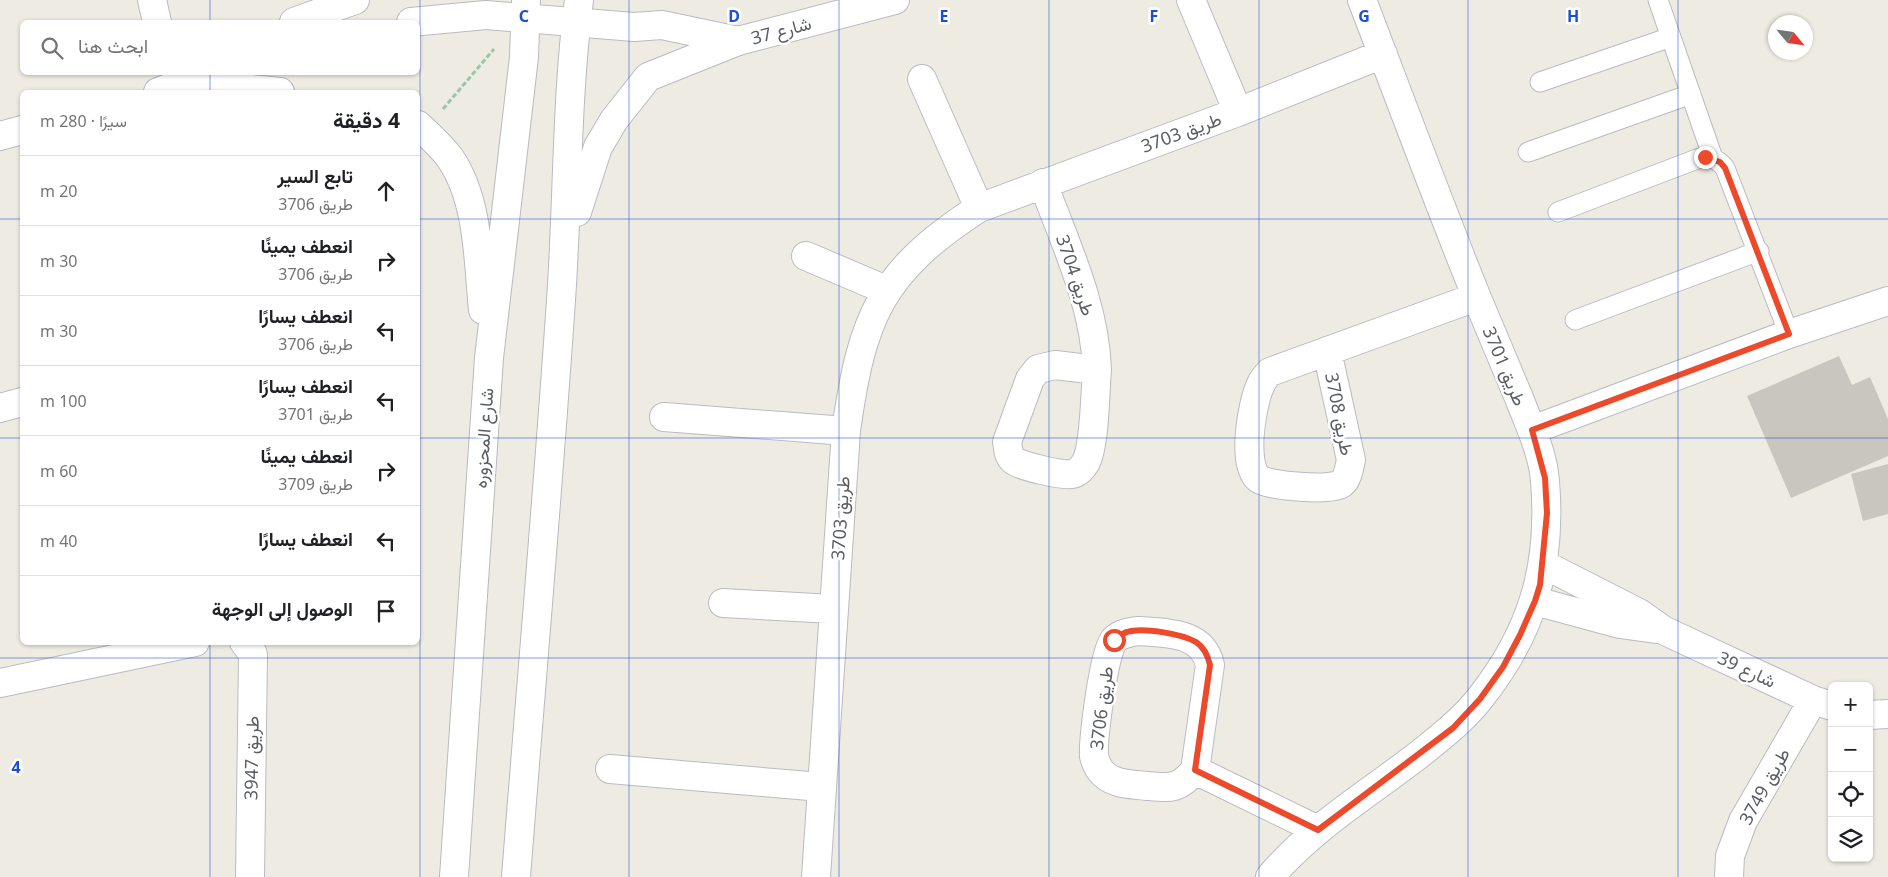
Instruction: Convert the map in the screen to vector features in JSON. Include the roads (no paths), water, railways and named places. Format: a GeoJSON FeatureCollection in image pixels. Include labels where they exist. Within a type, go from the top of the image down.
{"type":"FeatureCollection","features":[{"type":"Feature","properties":{"kind":"street"},"geometry":{"type":"LineString","coordinates":[[152,0],[157,20]]}},
{"type":"Feature","properties":{"kind":"street"},"geometry":{"type":"LineString","coordinates":[[300,20],[355,0]]}},
{"type":"Feature","properties":{"kind":"street","name":"شارع 37"},"geometry":{"type":"LineString","coordinates":[[420,21],[486,15],[525,8],[578,11],[634,27],[662,25],[738,41],[895,0]]}},
{"type":"Feature","properties":{"kind":"street"},"geometry":{"type":"LineString","coordinates":[[1192,0],[1238,112]]}},
{"type":"Feature","properties":{"kind":"street","name":"طريق 3701"},"geometry":{"type":"LineString","coordinates":[[1270,877],[1318,830],[1453,728],[1480,699],[1503,667],[1535,601],[1543,564],[1547,513],[1545,478],[1532,430],[1476,297],[1362,0]]}},
{"type":"Feature","properties":{"kind":"street","name":"شارع المحزوره"},"geometry":{"type":"LineString","coordinates":[[454,877],[488,358],[524,57],[525,8]]}},
{"type":"Feature","properties":{"kind":"street"},"geometry":{"type":"LineString","coordinates":[[516,877],[545,533],[564,257],[578,11]]}},
{"type":"Feature","properties":{"kind":"street"},"geometry":{"type":"LineString","coordinates":[[564,257],[586,178],[598,147],[614,120],[635,91],[648,77],[738,41]]}},
{"type":"Feature","properties":{"kind":"street","name":"طريق 3703"},"geometry":{"type":"LineString","coordinates":[[816,877],[846,431],[854,375],[860,349],[870,322],[886,290],[906,264],[956,223],[979,208],[1043,182],[1238,112],[1383,54]]}},
{"type":"Feature","properties":{"kind":"street"},"geometry":{"type":"LineString","coordinates":[[165,84],[226,76],[273,90]]}},
{"type":"Feature","properties":{"kind":"street"},"geometry":{"type":"LineString","coordinates":[[922,79],[979,208]]}},
{"type":"Feature","properties":{"kind":"street"},"geometry":{"type":"LineString","coordinates":[[421,128],[449,157],[462,181],[474,227],[488,358]]}},
{"type":"Feature","properties":{"kind":"street"},"geometry":{"type":"LineString","coordinates":[[0,136],[20,131]]}},
{"type":"Feature","properties":{"kind":"street","name":"طريق 3704"},"geometry":{"type":"LineString","coordinates":[[1043,182],[1092,317],[1096,342],[1097,370]]}},
{"type":"Feature","properties":{"kind":"street"},"geometry":{"type":"LineString","coordinates":[[806,256],[886,290]]}},
{"type":"Feature","properties":{"kind":"street","name":"طريق 3708"},"geometry":{"type":"LineString","coordinates":[[1327,351],[1351,460],[1349,473],[1343,484],[1334,488],[1287,485],[1260,480],[1252,471],[1249,461],[1252,414],[1262,382],[1270,372],[1327,351],[1476,297]]}},
{"type":"Feature","properties":{"kind":"street"},"geometry":{"type":"LineString","coordinates":[[1532,430],[1789,334],[1888,302]]}},
{"type":"Feature","properties":{"kind":"street"},"geometry":{"type":"LineString","coordinates":[[0,408],[20,403]]}},
{"type":"Feature","properties":{"kind":"street"},"geometry":{"type":"LineString","coordinates":[[664,417],[846,431]]}},
{"type":"Feature","properties":{"kind":"street","name":"شارع 39"},"geometry":{"type":"LineString","coordinates":[[1543,564],[1639,613],[1662,630],[1822,703]]}},
{"type":"Feature","properties":{"kind":"street","name":"شارع 39"},"geometry":{"type":"LineString","coordinates":[[1535,601],[1620,624],[1662,630]]}},
{"type":"Feature","properties":{"kind":"street"},"geometry":{"type":"LineString","coordinates":[[722,603],[833,609]]}},
{"type":"Feature","properties":{"kind":"street","name":"طريق 3706"},"geometry":{"type":"LineString","coordinates":[[1127,632],[1155,632],[1179,636],[1197,643],[1207,652],[1210,665],[1195,770],[1184,783],[1170,788],[1112,780],[1100,770],[1094,758],[1094,741],[1107,656],[1114,640],[1127,632]]}},
{"type":"Feature","properties":{"kind":"street"},"geometry":{"type":"LineString","coordinates":[[0,683],[181,645]]}},
{"type":"Feature","properties":{"kind":"street","name":"طريق 3947"},"geometry":{"type":"LineString","coordinates":[[246,645],[253,654],[250,877]]}},
{"type":"Feature","properties":{"kind":"street","name":"طريق 3749"},"geometry":{"type":"LineString","coordinates":[[1729,877],[1730,856],[1743,821],[1822,703]]}},
{"type":"Feature","properties":{"kind":"street"},"geometry":{"type":"LineString","coordinates":[[1873,715],[1888,714]]}},
{"type":"Feature","properties":{"kind":"street"},"geometry":{"type":"LineString","coordinates":[[610,769],[821,787]]}},
{"type":"Feature","properties":{"kind":"street"},"geometry":{"type":"LineString","coordinates":[[1195,770],[1318,830]]}},
{"type":"Feature","properties":{"kind":"lane"},"geometry":{"type":"LineString","coordinates":[[1658,0],[1713,158],[1725,168],[1759,251],[1789,334]]}},
{"type":"Feature","properties":{"kind":"lane"},"geometry":{"type":"LineString","coordinates":[[1540,82],[1671,37]]}},
{"type":"Feature","properties":{"kind":"lane"},"geometry":{"type":"LineString","coordinates":[[1528,152],[1691,94]]}},
{"type":"Feature","properties":{"kind":"lane"},"geometry":{"type":"LineString","coordinates":[[1558,212],[1697,159],[1713,158]]}},
{"type":"Feature","properties":{"kind":"lane"},"geometry":{"type":"LineString","coordinates":[[1575,320],[1759,251]]}}]}
